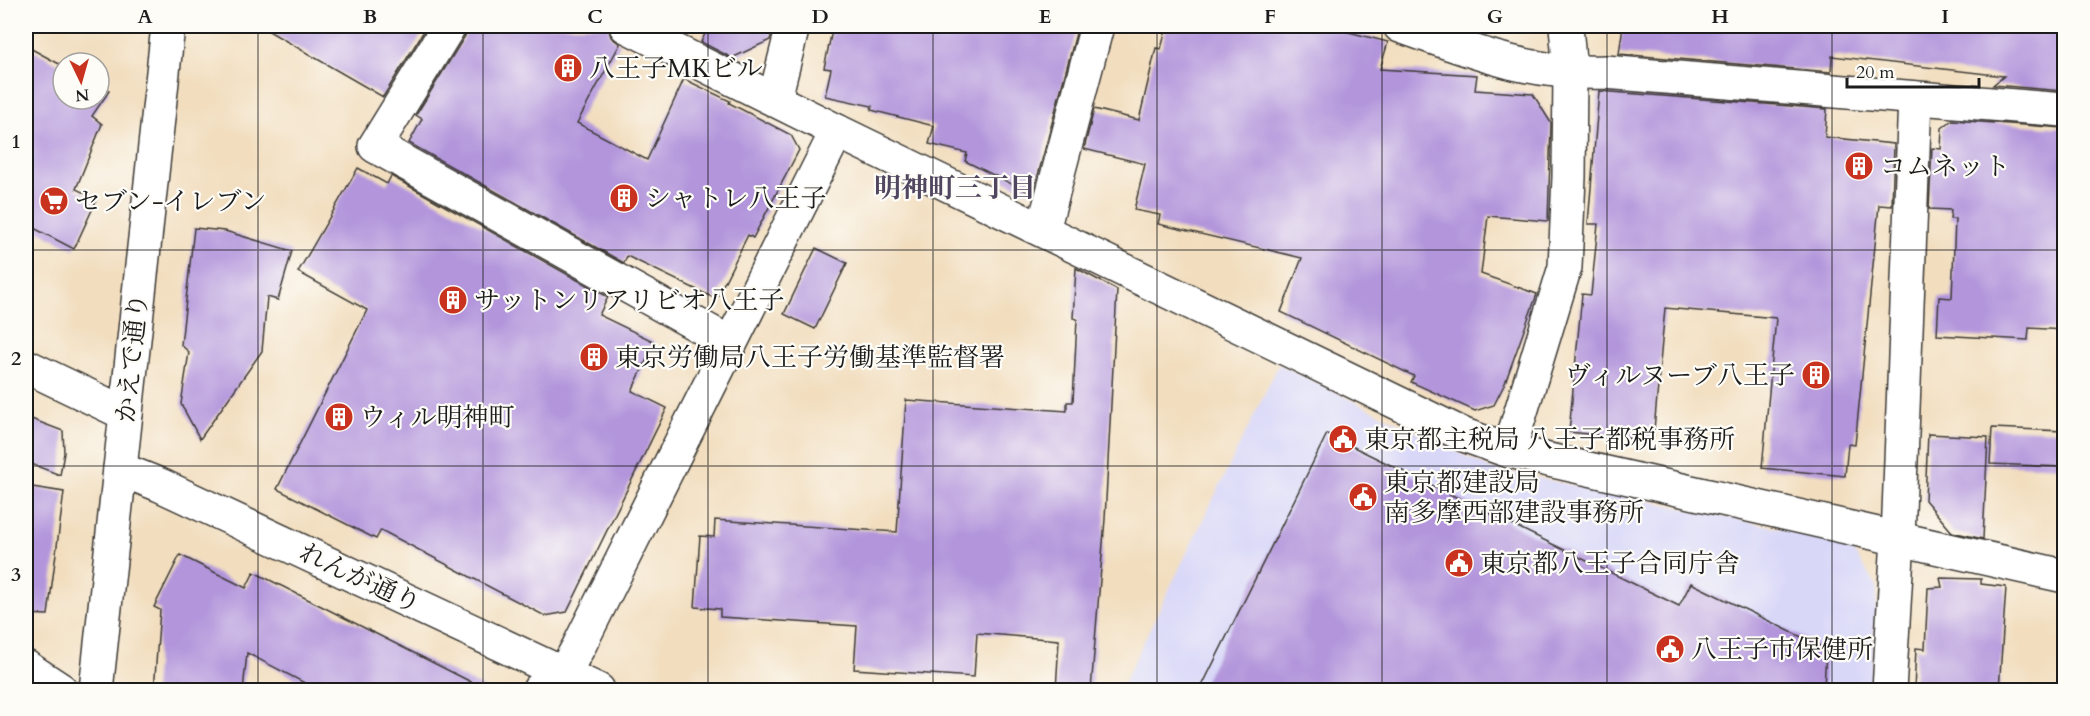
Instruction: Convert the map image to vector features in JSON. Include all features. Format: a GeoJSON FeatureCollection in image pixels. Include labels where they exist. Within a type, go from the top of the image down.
{"type":"FeatureCollection","features":[{"type":"Feature","properties":{"kind":"street","name":"かえで通り"},"geometry":{"type":"LineString","coordinates":[[96,690],[168,26]]}},
{"type":"Feature","properties":{"kind":"street"},"geometry":{"type":"LineString","coordinates":[[449,26],[375,146],[730,343]]}},
{"type":"Feature","properties":{"kind":"street"},"geometry":{"type":"LineString","coordinates":[[626,26],[775,98],[837,131],[1464,435],[1509,451],[2064,576]]}},
{"type":"Feature","properties":{"kind":"street"},"geometry":{"type":"LineString","coordinates":[[775,98],[793,26]]}},
{"type":"Feature","properties":{"kind":"street"},"geometry":{"type":"LineString","coordinates":[[1043,230],[1097,26]]}},
{"type":"Feature","properties":{"kind":"street"},"geometry":{"type":"LineString","coordinates":[[1400,26],[1503,62],[1570,73],[1605,72],[2064,110]]}},
{"type":"Feature","properties":{"kind":"street"},"geometry":{"type":"LineString","coordinates":[[1509,451],[1564,267],[1569,177],[1570,73],[1566,26]]}},
{"type":"Feature","properties":{"kind":"street"},"geometry":{"type":"LineString","coordinates":[[1889,690],[1898,538],[1915,98]]}},
{"type":"Feature","properties":{"kind":"street"},"geometry":{"type":"LineString","coordinates":[[552,684],[730,343],[837,131]]}},
{"type":"Feature","properties":{"kind":"street"},"geometry":{"type":"LineString","coordinates":[[26,366],[126,414]]}},
{"type":"Feature","properties":{"kind":"street","name":"れんが通り"},"geometry":{"type":"LineString","coordinates":[[120,469],[552,684],[598,690]]}},
{"type":"Feature","properties":{"kind":"street"},"geometry":{"type":"LineString","coordinates":[[26,667],[60,690]]}},
{"type":"Feature","properties":{"kind":"shaded area"},"geometry":{"type":"Polygon","coordinates":[[[1279,364],[1490,468],[1847,542],[1877,587],[1871,690],[1120,690],[1279,364]]]}},
{"type":"Feature","properties":{"kind":"building"},"geometry":{"type":"Polygon","coordinates":[[[260,26],[427,26],[383,97],[260,26]]]}},
{"type":"Feature","properties":{"kind":"building"},"geometry":{"type":"Polygon","coordinates":[[[468,26],[608,26],[611,37],[620,44],[577,123],[647,160],[684,79],[730,101],[729,103],[791,135],[799,150],[753,238],[748,235],[716,299],[627,256],[624,263],[409,143],[422,119],[416,115],[465,36],[468,26]]]}},
{"type":"Feature","properties":{"kind":"building"},"geometry":{"type":"Polygon","coordinates":[[[709,26],[774,26],[770,40],[732,58],[701,42],[709,26]]]}},
{"type":"Feature","properties":{"kind":"building"},"geometry":{"type":"Polygon","coordinates":[[[833,26],[1078,26],[1034,190],[1028,192],[965,161],[967,153],[929,144],[934,126],[871,110],[872,106],[825,96],[831,69],[824,68],[833,26]]]}},
{"type":"Feature","properties":{"kind":"building"},"geometry":{"type":"Polygon","coordinates":[[[1167,26],[1325,26],[1388,42],[1380,69],[1477,75],[1475,90],[1533,94],[1551,123],[1548,221],[1488,216],[1481,274],[1537,294],[1505,383],[1494,405],[1475,411],[1411,382],[1414,376],[1281,312],[1302,258],[1158,224],[1160,215],[1134,210],[1145,164],[1084,149],[1094,109],[1139,120],[1156,48],[1161,49],[1167,26]]]}},
{"type":"Feature","properties":{"kind":"building"},"geometry":{"type":"Polygon","coordinates":[[[1623,26],[2064,26],[2064,91],[1993,85],[2004,76],[1832,56],[1831,72],[1619,54],[1623,26]]]}},
{"type":"Feature","properties":{"kind":"building"},"geometry":{"type":"Polygon","coordinates":[[[26,46],[51,60],[51,111],[95,111],[92,116],[102,124],[76,189],[97,199],[74,249],[26,224],[26,46]]]}},
{"type":"Feature","properties":{"kind":"building","name":"ヴィルヌーブ八王子"},"geometry":{"type":"Polygon","coordinates":[[[1599,91],[1827,109],[1825,137],[1894,144],[1892,206],[1879,205],[1855,445],[1848,444],[1845,476],[1762,468],[1776,318],[1665,308],[1653,441],[1569,432],[1582,294],[1591,295],[1598,224],[1588,224],[1599,91]]]}},
{"type":"Feature","properties":{"kind":"building"},"geometry":{"type":"Polygon","coordinates":[[[1952,120],[2064,128],[2064,330],[2029,328],[2028,340],[1937,335],[1939,297],[1952,298],[1955,219],[1950,219],[1951,210],[1929,209],[1932,148],[1941,149],[1942,128],[1952,120]]]}},
{"type":"Feature","properties":{"kind":"building"},"geometry":{"type":"Polygon","coordinates":[[[358,168],[387,184],[391,176],[608,297],[599,315],[655,342],[632,391],[667,408],[567,612],[545,616],[381,530],[376,539],[277,489],[367,310],[298,272],[358,168]]]}},
{"type":"Feature","properties":{"kind":"building"},"geometry":{"type":"Polygon","coordinates":[[[194,228],[225,231],[292,251],[278,300],[267,297],[262,351],[200,439],[181,404],[189,352],[181,345],[194,228]]]}},
{"type":"Feature","properties":{"kind":"building"},"geometry":{"type":"Polygon","coordinates":[[[816,248],[847,263],[815,329],[784,314],[816,248]]]}},
{"type":"Feature","properties":{"kind":"building"},"geometry":{"type":"Polygon","coordinates":[[[1076,268],[1117,290],[1105,519],[1091,690],[1056,690],[1059,640],[977,633],[974,677],[854,669],[857,626],[720,617],[720,609],[695,607],[700,536],[714,537],[715,520],[897,532],[906,400],[1067,411],[1067,402],[1073,402],[1077,319],[1073,318],[1076,268]]]}},
{"type":"Feature","properties":{"kind":"building"},"geometry":{"type":"Polygon","coordinates":[[[26,417],[63,431],[64,453],[60,475],[26,462],[26,417]]]}},
{"type":"Feature","properties":{"kind":"building"},"geometry":{"type":"Polygon","coordinates":[[[1992,428],[2064,431],[2064,467],[1990,464],[1992,428]]]}},
{"type":"Feature","properties":{"kind":"building"},"geometry":{"type":"Polygon","coordinates":[[[1327,434],[1679,606],[1691,583],[1826,649],[1824,690],[1200,690],[1327,434]]]}},
{"type":"Feature","properties":{"kind":"building"},"geometry":{"type":"Polygon","coordinates":[[[1928,434],[1988,437],[1983,539],[1952,532],[1925,500],[1928,434]]]}},
{"type":"Feature","properties":{"kind":"building"},"geometry":{"type":"Polygon","coordinates":[[[26,486],[64,492],[48,615],[26,614],[26,486]]]}},
{"type":"Feature","properties":{"kind":"building"},"geometry":{"type":"Polygon","coordinates":[[[180,555],[246,588],[254,572],[487,690],[318,690],[247,653],[243,690],[154,690],[160,610],[154,607],[180,555]]]}},
{"type":"Feature","properties":{"kind":"building"},"geometry":{"type":"Polygon","coordinates":[[[1940,578],[1981,579],[1981,584],[2006,587],[1999,690],[1914,690],[1916,648],[1925,649],[1928,588],[1942,587],[1940,578]]]}},
{"type":"Feature","properties":{"kind":"place","name":"八王子MKビル"},"geometry":{"type":"Point","coordinates":[568,68]}},
{"type":"Feature","properties":{"kind":"place","name":"コムネット"},"geometry":{"type":"Point","coordinates":[1859,166]}},
{"type":"Feature","properties":{"kind":"place","name":"シャトレ八王子"},"geometry":{"type":"Point","coordinates":[624,198]}},
{"type":"Feature","properties":{"kind":"place","name":"セブン-イレブン"},"geometry":{"type":"Point","coordinates":[54,201]}},
{"type":"Feature","properties":{"kind":"place","name":"サットンリアリビオ八王子"},"geometry":{"type":"Point","coordinates":[453,300]}},
{"type":"Feature","properties":{"kind":"place","name":"東京労働局八王子労働基準監督署"},"geometry":{"type":"Point","coordinates":[594,357]}},
{"type":"Feature","properties":{"kind":"place","name":"ヴィルヌーブ八王子"},"geometry":{"type":"Point","coordinates":[1816,375]}},
{"type":"Feature","properties":{"kind":"place","name":"ウィル明神町"},"geometry":{"type":"Point","coordinates":[339,417]}},
{"type":"Feature","properties":{"kind":"place","name":"東京都主税局 八王子都税事務所"},"geometry":{"type":"Point","coordinates":[1343,439]}},
{"type":"Feature","properties":{"kind":"place","name":"東京都建設局 南多摩西部建設事務所"},"geometry":{"type":"Point","coordinates":[1363,497]}},
{"type":"Feature","properties":{"kind":"place","name":"東京都八王子合同庁舎"},"geometry":{"type":"Point","coordinates":[1459,563]}},
{"type":"Feature","properties":{"kind":"place","name":"八王子市保健所"},"geometry":{"type":"Point","coordinates":[1670,649]}},
{"type":"Feature","properties":{"kind":"district","name":"明神町三丁目"},"geometry":{"type":"Point","coordinates":[955,188]}}]}
